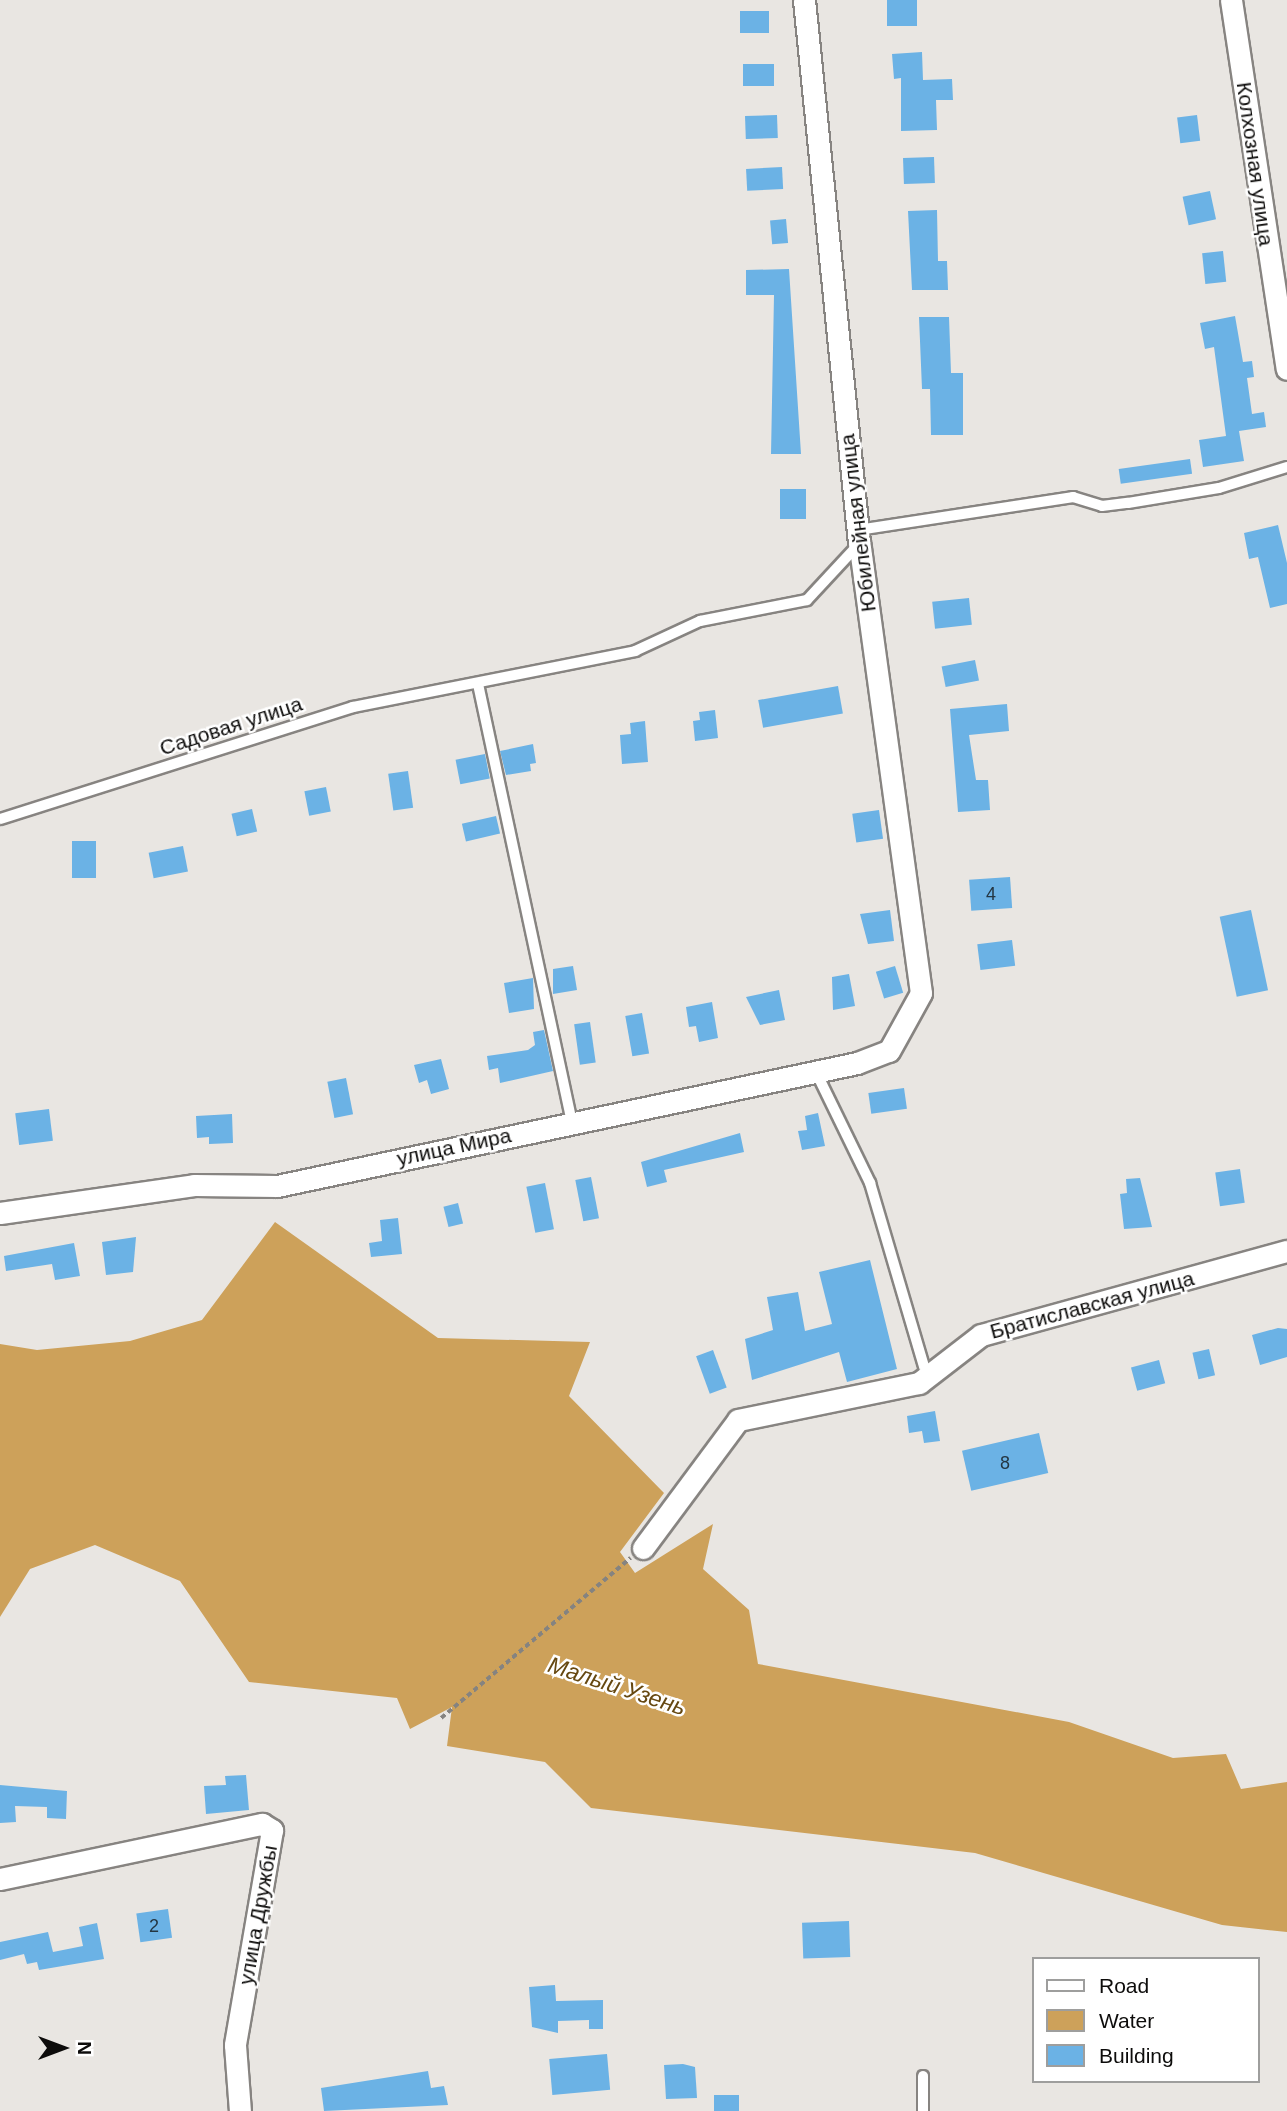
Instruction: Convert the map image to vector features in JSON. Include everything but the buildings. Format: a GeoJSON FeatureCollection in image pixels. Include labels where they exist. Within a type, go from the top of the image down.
{"type":"FeatureCollection","features":[{"type":"Feature","properties":{"kind":"street","name":"Юбилейная улица"},"geometry":{"type":"LineString","coordinates":[[803,0],[858,537],[921,993],[897,1038]]}},
{"type":"Feature","properties":{"kind":"street","name":"Колхозная улица"},"geometry":{"type":"LineString","coordinates":[[1231,0],[1283,326],[1287,369]]}},
{"type":"Feature","properties":{"kind":"street","name":"улица Мира"},"geometry":{"type":"LineString","coordinates":[[0,1213],[194,1185],[277,1186],[814,1068],[857,1063],[890,1051],[897,1038]]}},
{"type":"Feature","properties":{"kind":"street","name":"Братиславская улица"},"geometry":{"type":"LineString","coordinates":[[643,1548],[738,1420],[919,1383],[981,1335],[1287,1251]]}},
{"type":"Feature","properties":{"kind":"street","name":"улица Дружбы"},"geometry":{"type":"LineString","coordinates":[[0,1879],[261,1824],[272,1829],[235,2045],[240,2111]]}},
{"type":"Feature","properties":{"kind":"lane"},"geometry":{"type":"LineString","coordinates":[[858,537],[1073,497],[1102,506],[1128,503],[1219,488],[1287,467]]}},
{"type":"Feature","properties":{"kind":"lane","name":"Садовая улица"},"geometry":{"type":"LineString","coordinates":[[0,819],[353,707],[635,651],[699,621],[807,600],[858,537]]}},
{"type":"Feature","properties":{"kind":"lane"},"geometry":{"type":"LineString","coordinates":[[478,684],[572,1121]]}},
{"type":"Feature","properties":{"kind":"lane"},"geometry":{"type":"LineString","coordinates":[[814,1068],[870,1183],[924,1367]]}},
{"type":"Feature","properties":{"kind":"lane"},"geometry":{"type":"LineString","coordinates":[[923,2076],[923,2111]]}},
{"type":"Feature","properties":{"kind":"path"},"geometry":{"type":"LineString","coordinates":[[441,1718],[643,1548]]}},
{"type":"Feature","properties":{"kind":"water","name":"Малый Узень"},"geometry":{"type":"Polygon","coordinates":[[[275,1222],[438,1338],[590,1342],[569,1396],[664,1493],[620,1552],[635,1573],[713,1524],[703,1569],[749,1610],[758,1664],[1069,1722],[1173,1758],[1226,1754],[1241,1789],[1287,1782],[1287,1932],[1222,1925],[975,1853],[591,1808],[545,1762],[447,1746],[452,1707],[410,1729],[397,1698],[249,1682],[180,1581],[95,1545],[30,1569],[0,1617],[0,1344],[37,1350],[130,1341],[202,1320],[275,1222]]]}}]}
